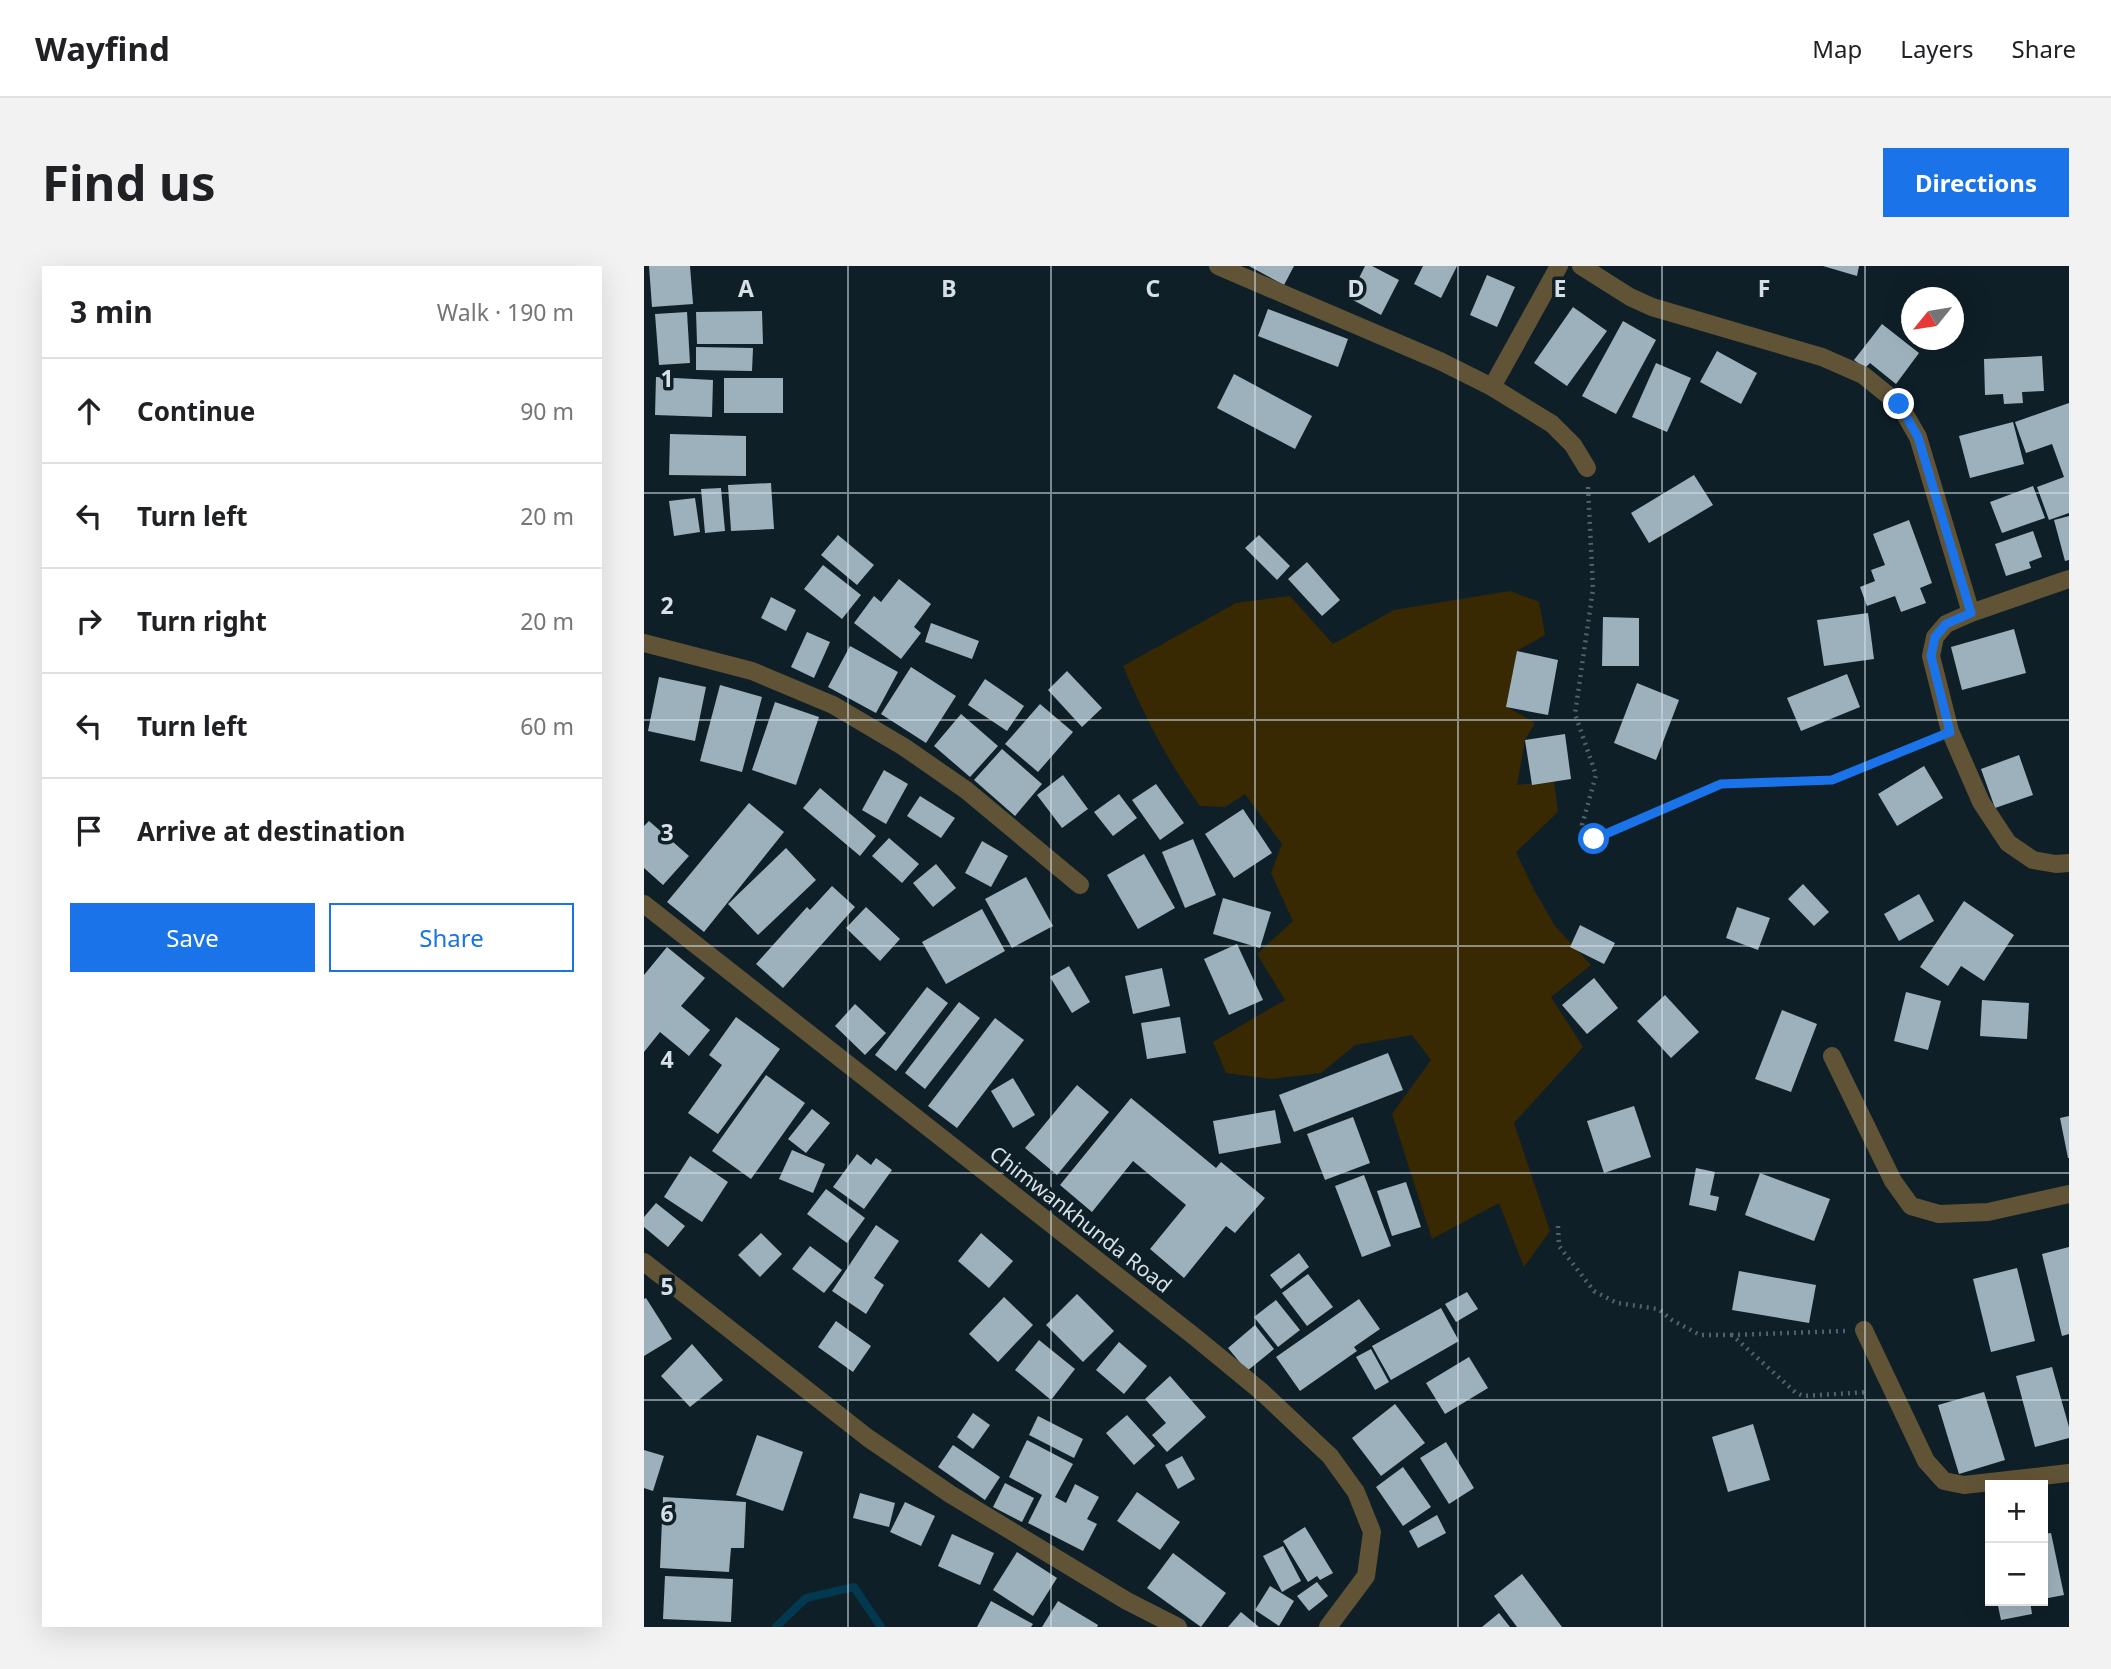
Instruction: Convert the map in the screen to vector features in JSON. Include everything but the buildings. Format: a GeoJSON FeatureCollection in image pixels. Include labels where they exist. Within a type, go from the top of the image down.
{"type":"FeatureCollection","features":[{"type":"Feature","properties":{"kind":"street"},"geometry":{"type":"LineString","coordinates":[[1218,266],[1440,361],[1492,387],[1552,424],[1573,445],[1587,468]]}},
{"type":"Feature","properties":{"kind":"street"},"geometry":{"type":"LineString","coordinates":[[1492,387],[1559,266]]}},
{"type":"Feature","properties":{"kind":"street"},"geometry":{"type":"LineString","coordinates":[[1581,266],[1630,297],[1652,307],[1822,356],[1863,375],[1899,404],[1918,437],[1971,613]]}},
{"type":"Feature","properties":{"kind":"street"},"geometry":{"type":"LineString","coordinates":[[2069,579],[1946,624],[1935,637],[1931,656],[1950,732],[1981,803],[2008,843],[2033,860],[2069,863]]}},
{"type":"Feature","properties":{"kind":"street"},"geometry":{"type":"LineString","coordinates":[[644,643],[752,671],[833,705],[905,747],[966,790],[1080,884]]}},
{"type":"Feature","properties":{"kind":"street","name":"Chimwankhunda Road"},"geometry":{"type":"LineString","coordinates":[[644,904],[1195,1338],[1262,1392],[1330,1456],[1356,1492],[1372,1532],[1366,1576],[1328,1627]]}},
{"type":"Feature","properties":{"kind":"street"},"geometry":{"type":"LineString","coordinates":[[1832,1056],[1893,1181],[1911,1206],[1939,1214],[1988,1212],[2069,1194]]}},
{"type":"Feature","properties":{"kind":"street"},"geometry":{"type":"LineString","coordinates":[[644,1262],[868,1437],[939,1487],[1127,1601],[1178,1627]]}},
{"type":"Feature","properties":{"kind":"street"},"geometry":{"type":"LineString","coordinates":[[1864,1330],[1926,1461],[1944,1481],[1964,1485],[2069,1473]]}},
{"type":"Feature","properties":{"kind":"path"},"geometry":{"type":"LineString","coordinates":[[1587,468],[1593,589],[1575,714],[1596,775],[1582,825],[1585,836],[1594,839],[1721,784],[1832,780],[1950,732]]}},
{"type":"Feature","properties":{"kind":"path"},"geometry":{"type":"LineString","coordinates":[[1558,1226],[1559,1246],[1594,1290],[1617,1303],[1658,1308],[1672,1320],[1700,1335],[1864,1330]]}},
{"type":"Feature","properties":{"kind":"path"},"geometry":{"type":"LineString","coordinates":[[1732,1335],[1795,1392],[1803,1396],[1894,1391]]}},
{"type":"Feature","properties":{"kind":"shaded area"},"geometry":{"type":"Polygon","coordinates":[[[1510,591],[1539,602],[1545,635],[1517,651],[1507,707],[1535,723],[1525,740],[1517,785],[1554,781],[1558,812],[1516,852],[1555,926],[1591,965],[1551,997],[1583,1047],[1514,1123],[1550,1231],[1524,1267],[1499,1203],[1432,1239],[1392,1114],[1431,1060],[1412,1035],[1355,1045],[1321,1073],[1271,1079],[1226,1073],[1213,1042],[1285,1000],[1257,954],[1293,921],[1271,873],[1282,844],[1245,794],[1225,807],[1200,806],[1158,739],[1123,666],[1236,603],[1290,596],[1333,644],[1394,610],[1510,591]]]}},
{"type":"Feature","properties":{"kind":"waterway"},"geometry":{"type":"LineString","coordinates":[[776,1627],[806,1598],[854,1587],[881,1627]]}},
{"type":"Feature","properties":{"kind":"route"},"geometry":{"type":"LineString","coordinates":[[1594,839],[1721,784],[1832,780],[1950,732],[1931,656],[1935,637],[1946,624],[1971,613],[1918,437],[1899,404]]}}]}
